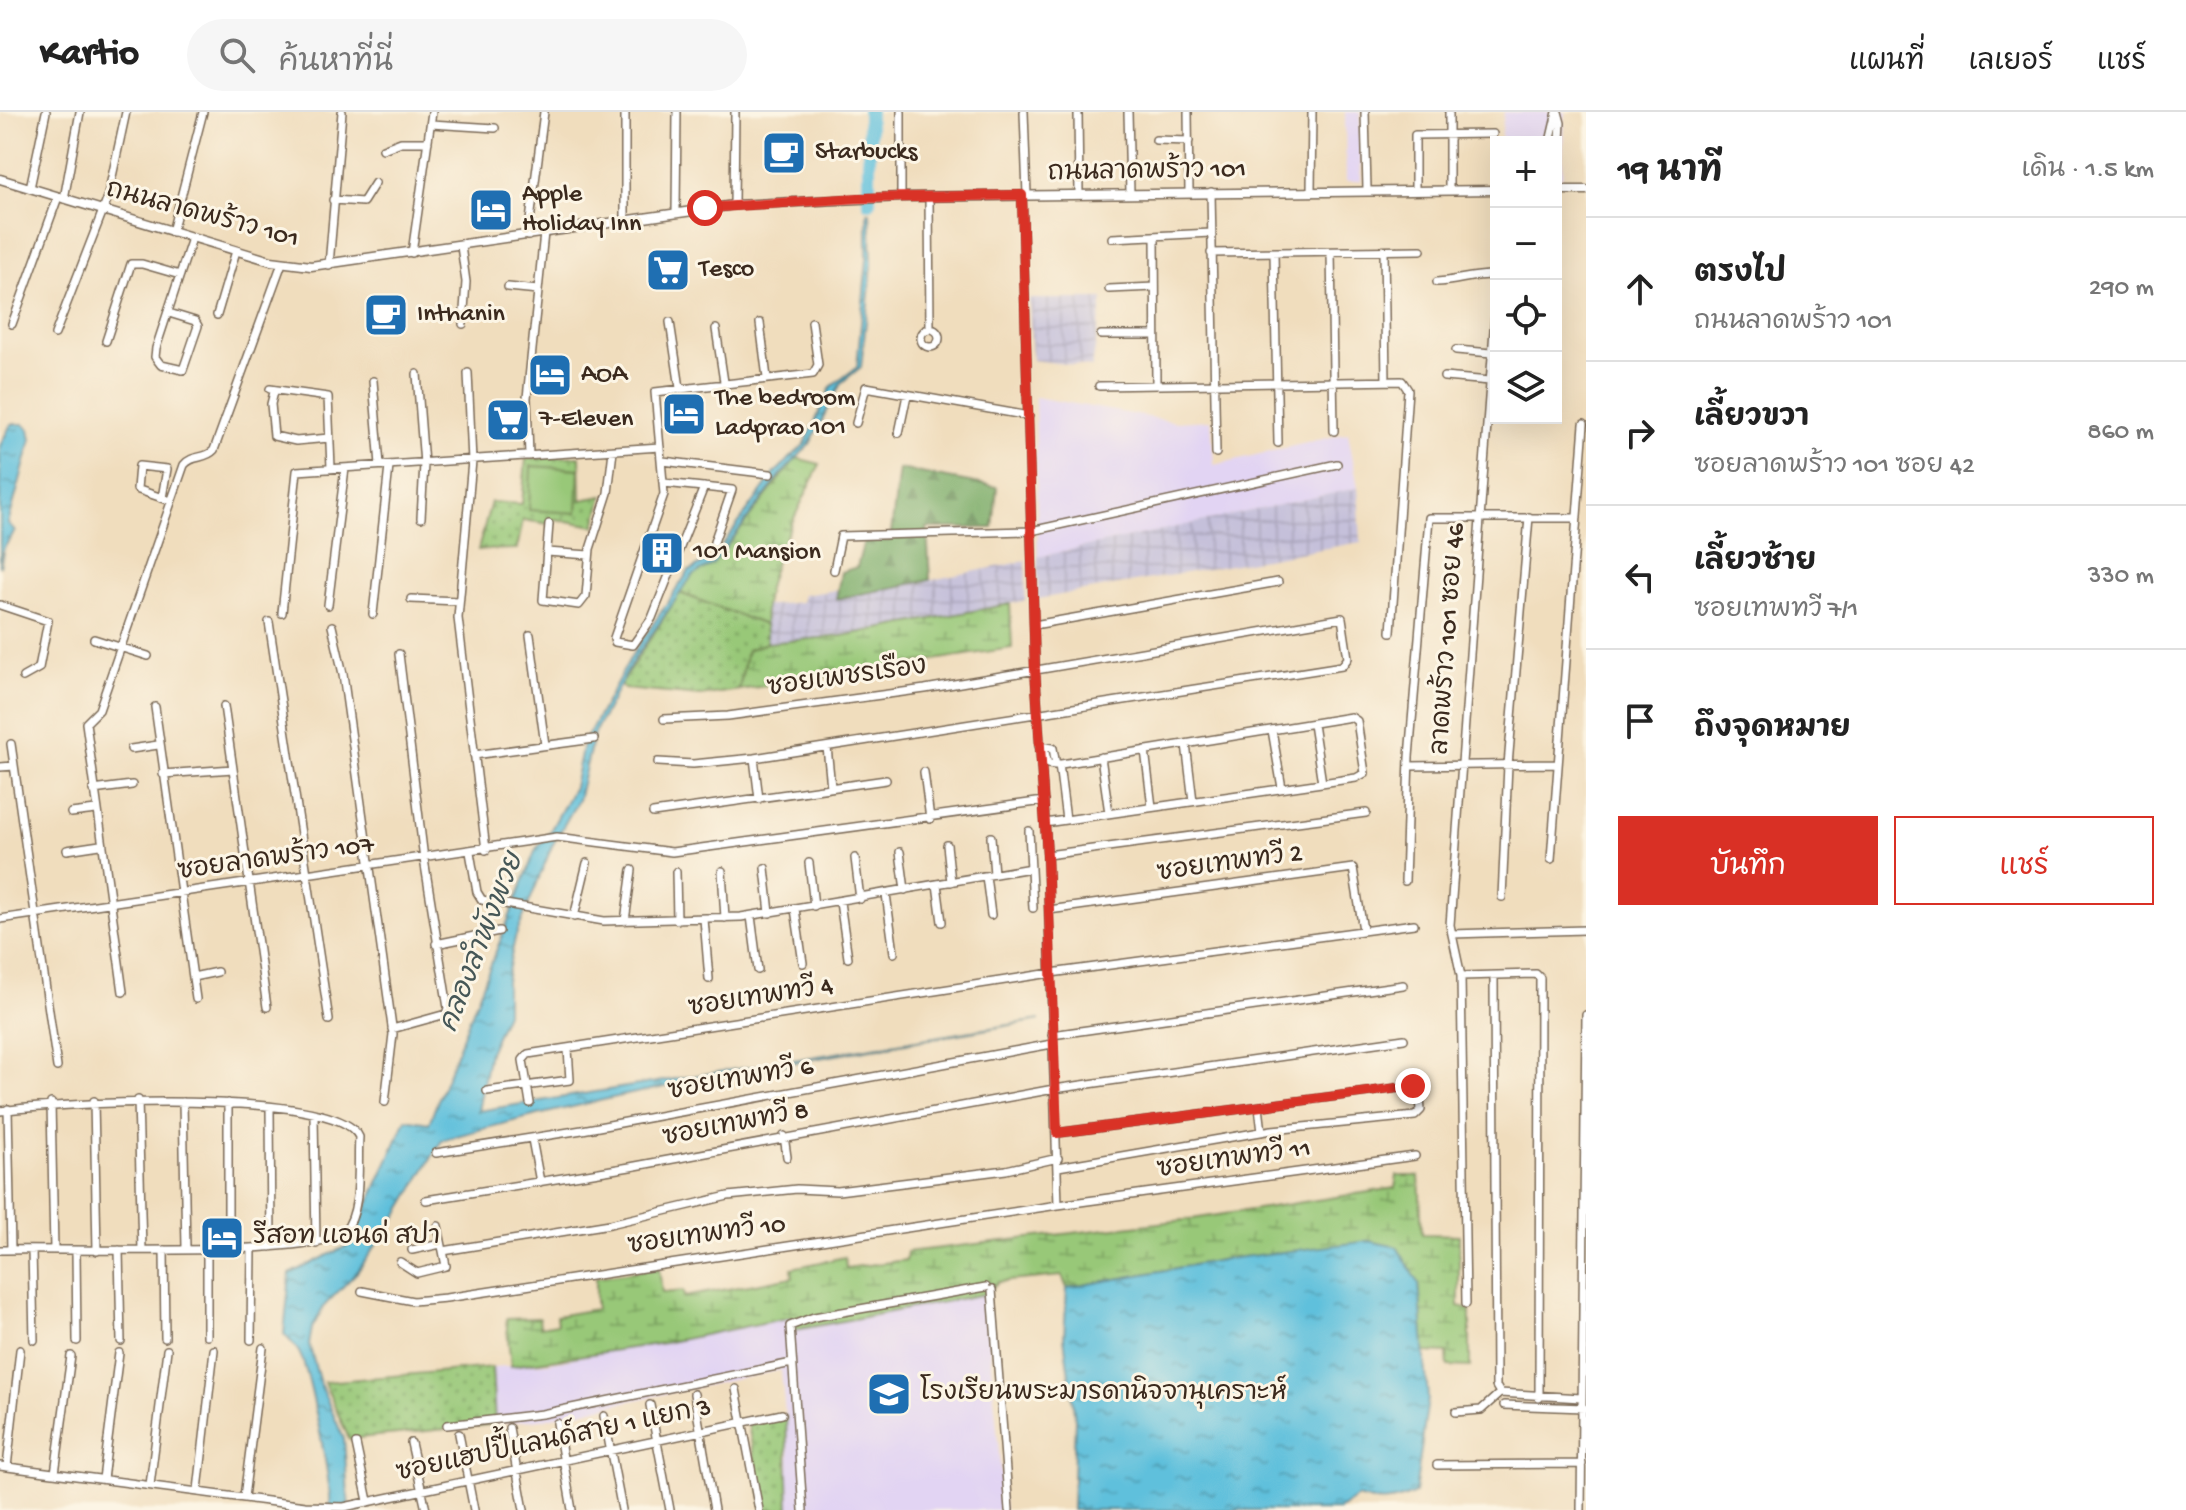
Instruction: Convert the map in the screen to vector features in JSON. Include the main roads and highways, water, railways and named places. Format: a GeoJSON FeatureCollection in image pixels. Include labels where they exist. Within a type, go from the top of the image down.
{"type":"FeatureCollection","features":[{"type":"Feature","properties":{"kind":"water"},"geometry":{"type":"Polygon","coordinates":[[[867,212],[870,212],[872,265],[861,367],[841,383],[810,444],[780,476],[713,564],[692,576],[633,661],[594,733],[578,800],[552,846],[515,938],[506,981],[506,1013],[489,1052],[478,1111],[1040,1020],[665,1087],[442,1140],[399,1213],[357,1272],[325,1305],[312,1328],[309,1344],[320,1384],[344,1439],[349,1510],[330,1510],[324,1457],[309,1384],[300,1354],[284,1334],[290,1274],[351,1244],[406,1119],[429,1123],[536,849],[548,835],[574,787],[583,744],[632,655],[689,571],[713,558],[776,472],[805,444],[831,387],[857,367],[867,259],[867,212]]]}},
{"type":"Feature","properties":{"kind":"water"},"geometry":{"type":"Polygon","coordinates":[[[11,424],[23,424],[29,429],[31,440],[8,524],[15,531],[4,548],[0,567],[0,446],[11,424]]]}},
{"type":"Feature","properties":{"kind":"water"},"geometry":{"type":"Polygon","coordinates":[[[1369,1241],[1397,1247],[1419,1283],[1428,1399],[1415,1493],[1386,1501],[1357,1497],[1338,1510],[1072,1510],[1075,1419],[1064,1338],[1067,1288],[1226,1259],[1369,1241]]]}},
{"type":"Feature","properties":{"kind":"waterway","name":"คลองลำพังพวย"},"geometry":{"type":"LineString","coordinates":[[869,112],[869,202]]}},
{"type":"Feature","properties":{"kind":"place","name":"Starbucks"},"geometry":{"type":"Point","coordinates":[784,153]}},
{"type":"Feature","properties":{"kind":"place","name":"Apple Holiday Inn"},"geometry":{"type":"Point","coordinates":[491,210]}},
{"type":"Feature","properties":{"kind":"place","name":"Tesco"},"geometry":{"type":"Point","coordinates":[668,270]}},
{"type":"Feature","properties":{"kind":"place","name":"Inthanin"},"geometry":{"type":"Point","coordinates":[386,315]}},
{"type":"Feature","properties":{"kind":"place","name":"AOA"},"geometry":{"type":"Point","coordinates":[550,375]}},
{"type":"Feature","properties":{"kind":"place","name":"The bedroom Ladprao 101"},"geometry":{"type":"Point","coordinates":[684,414]}},
{"type":"Feature","properties":{"kind":"place","name":"7-Eleven"},"geometry":{"type":"Point","coordinates":[508,420]}},
{"type":"Feature","properties":{"kind":"place","name":"101 Mansion"},"geometry":{"type":"Point","coordinates":[662,553]}},
{"type":"Feature","properties":{"kind":"place","name":"รีสอท แอนด่ สปา"},"geometry":{"type":"Point","coordinates":[222,1238]}},
{"type":"Feature","properties":{"kind":"place","name":"โรงเรียนพระมารดานิจจานุเคราะห์"},"geometry":{"type":"Point","coordinates":[889,1394]}}]}
